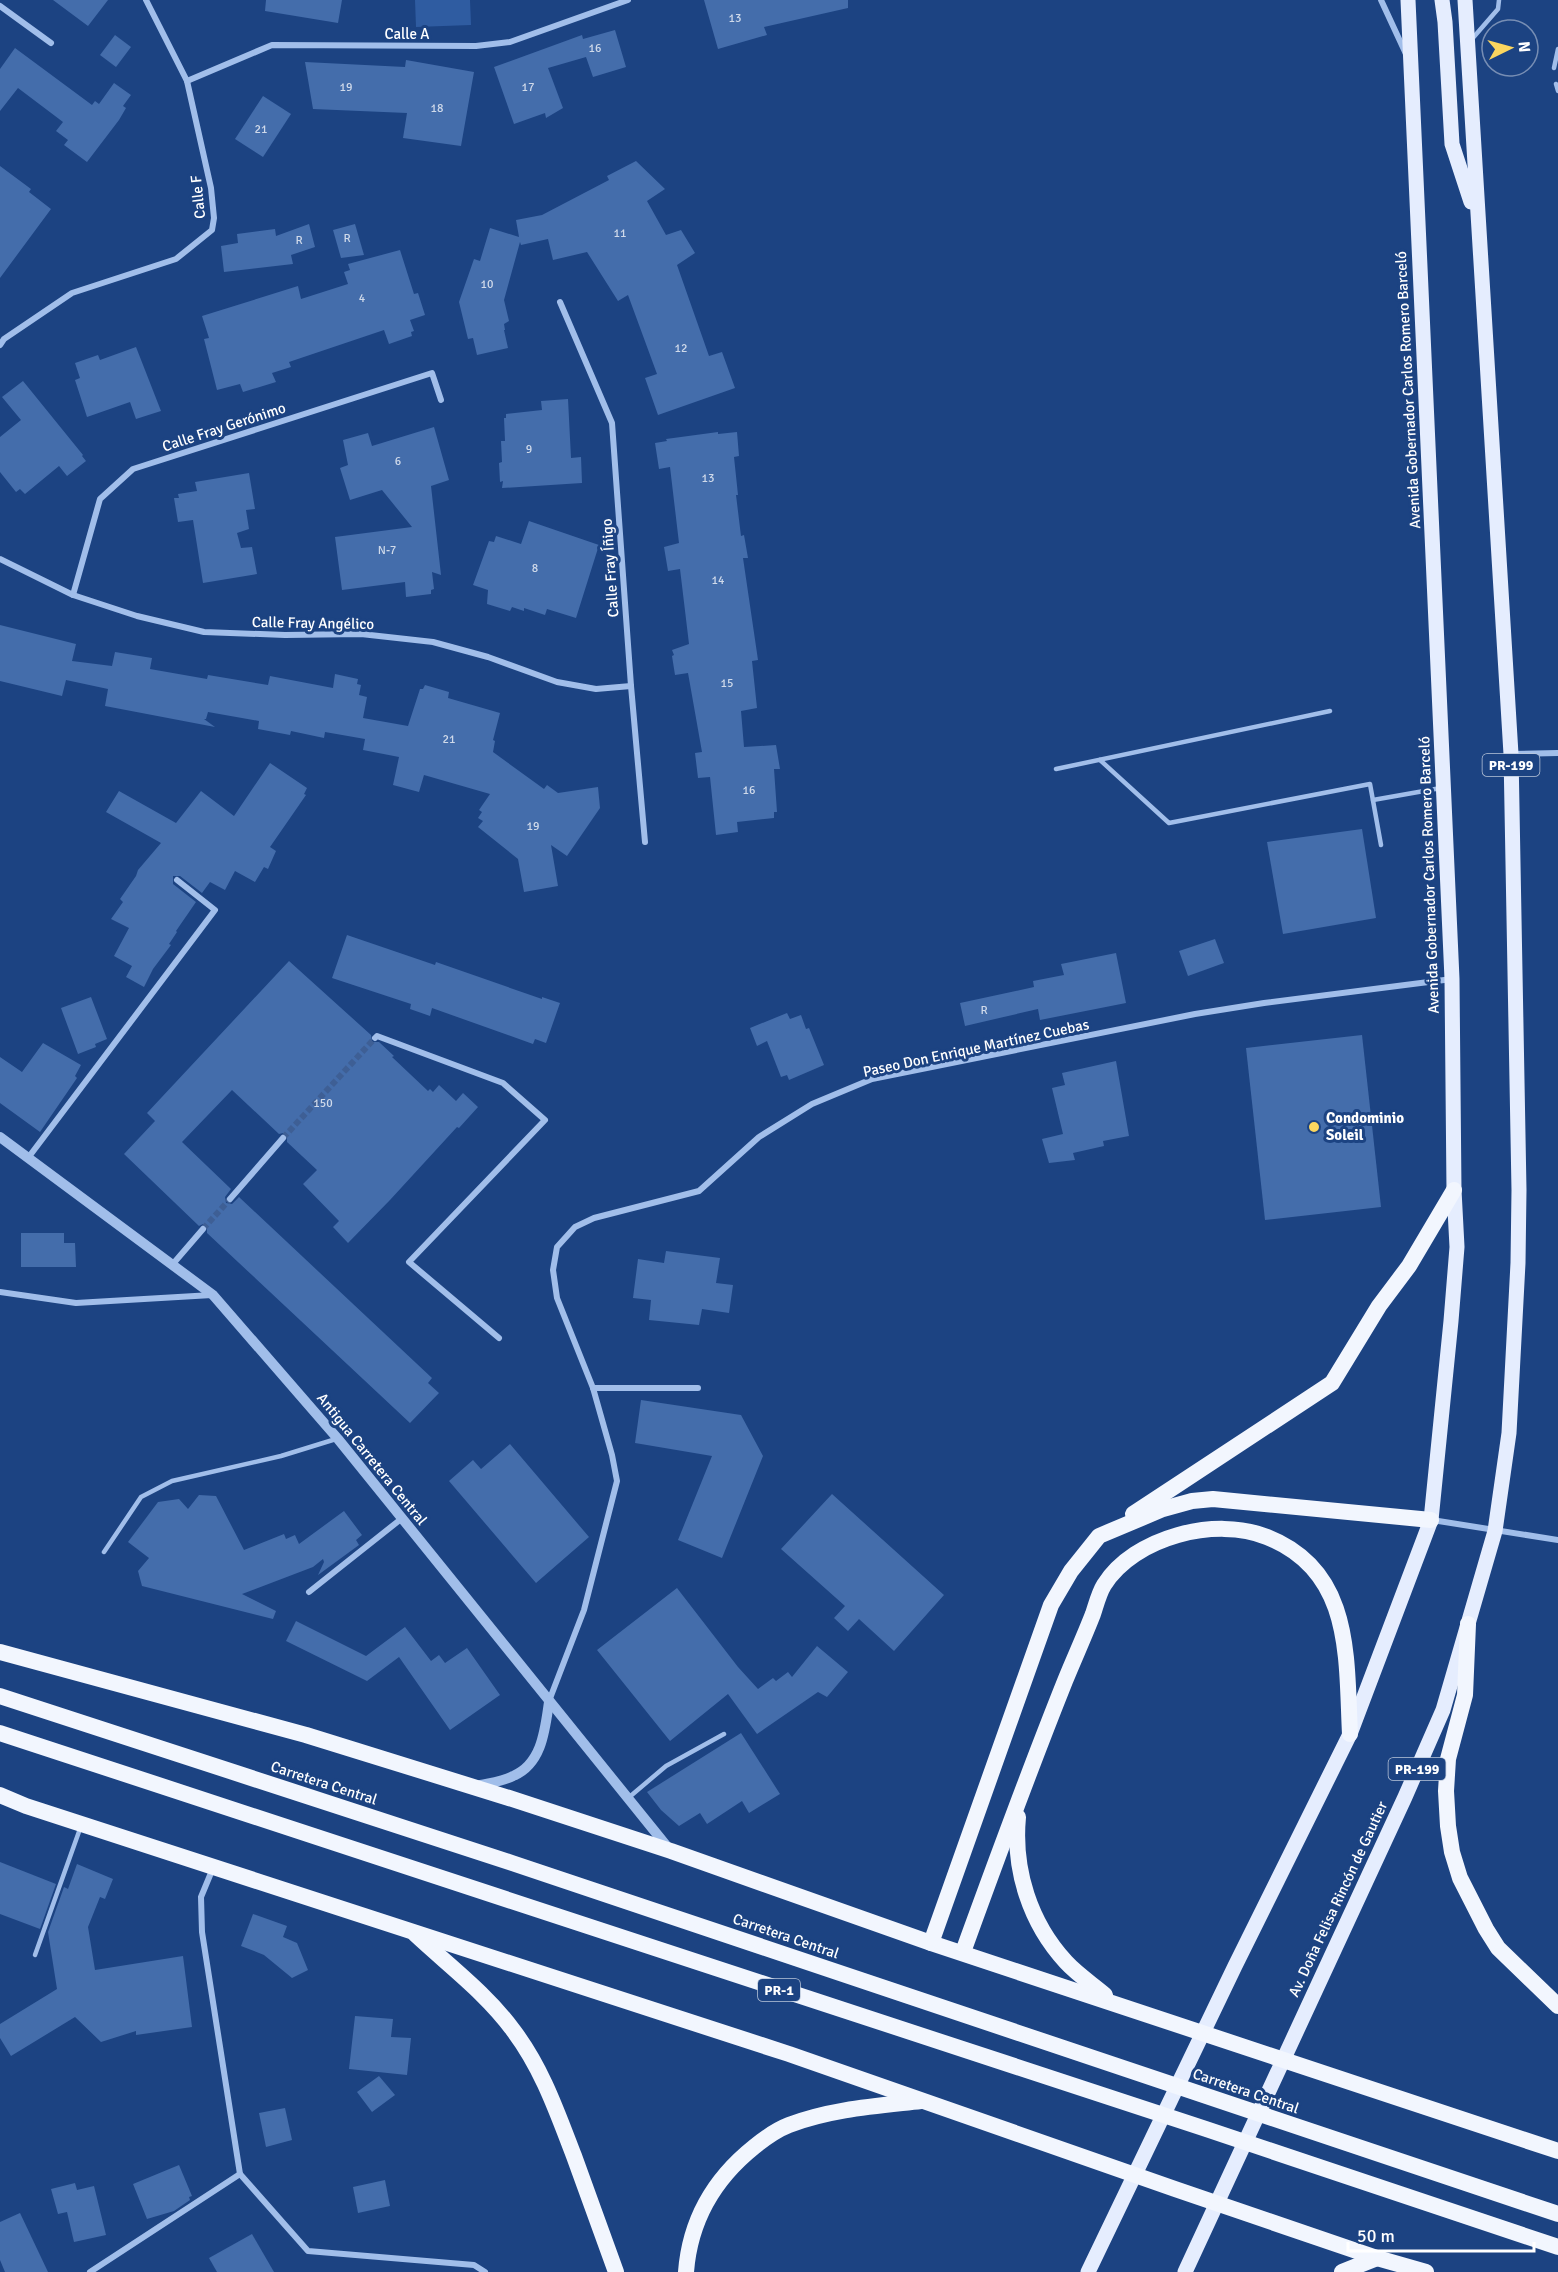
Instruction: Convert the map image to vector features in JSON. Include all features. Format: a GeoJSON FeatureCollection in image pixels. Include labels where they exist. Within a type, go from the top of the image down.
{"type":"FeatureCollection","features":[{"type":"Feature","properties":{"kind":"highway"},"geometry":{"type":"LineString","coordinates":[[931,1943],[1051,1605],[1071,1570],[1099,1536],[1332,1383],[1379,1306],[1409,1266],[1454,1190]]}},
{"type":"Feature","properties":{"kind":"highway"},"geometry":{"type":"LineString","coordinates":[[1099,1536],[1163,1509],[1192,1501],[1213,1499],[1431,1520]]}},
{"type":"Feature","properties":{"kind":"highway"},"geometry":{"type":"LineString","coordinates":[[963,1952],[1020,1793],[1104,1584],[1136,1553],[1156,1542],[1217,1528],[1254,1531],[1284,1544],[1306,1561],[1331,1592],[1340,1619],[1345,1648],[1350,1734]]}},
{"type":"Feature","properties":{"kind":"highway"},"geometry":{"type":"LineString","coordinates":[[1468,1624],[1465,1695],[1448,1760],[1447,1814],[1452,1852],[1465,1888],[1498,1948],[1558,2006]]}},
{"type":"Feature","properties":{"kind":"highway"},"geometry":{"type":"LineString","coordinates":[[0,1652],[306,1735],[472,1787],[671,1851],[931,1943],[1112,2001],[1241,2047],[1558,2151]]}},
{"type":"Feature","properties":{"kind":"highway","name":"Carretera Central"},"geometry":{"type":"LineString","coordinates":[[0,1696],[512,1863],[1558,2214]]}},
{"type":"Feature","properties":{"kind":"highway","name":"PR-1"},"geometry":{"type":"LineString","coordinates":[[0,1733],[1206,2128],[1558,2247]]}},
{"type":"Feature","properties":{"kind":"highway"},"geometry":{"type":"LineString","coordinates":[[1020,1793],[1017,1855],[1026,1893],[1035,1916],[1067,1963],[1112,2001]]}},
{"type":"Feature","properties":{"kind":"highway"},"geometry":{"type":"LineString","coordinates":[[0,1795],[26,1806],[410,1930],[925,2101],[1377,2258],[1426,2272]]}},
{"type":"Feature","properties":{"kind":"highway"},"geometry":{"type":"LineString","coordinates":[[410,1930],[485,1998],[512,2028],[545,2080],[616,2272]]}},
{"type":"Feature","properties":{"kind":"highway"},"geometry":{"type":"LineString","coordinates":[[686,2272],[690,2241],[707,2198],[734,2163],[769,2135],[788,2125],[819,2116],[855,2109],[925,2101]]}},
{"type":"Feature","properties":{"kind":"highway"},"geometry":{"type":"LineString","coordinates":[[1342,2272],[1377,2258]]}},
{"type":"Feature","properties":{"kind":"main road","name":"Avenida Gobernador Carlos Romero Barceló"},"geometry":{"type":"LineString","coordinates":[[1350,1734],[1431,1520],[1452,1321],[1456,1247],[1452,979],[1408,0]]}},
{"type":"Feature","properties":{"kind":"main road"},"geometry":{"type":"LineString","coordinates":[[1442,0],[1452,144],[1478,222]]}},
{"type":"Feature","properties":{"kind":"main road","name":"PR-199"},"geometry":{"type":"LineString","coordinates":[[1465,0],[1511,754],[1519,1190],[1518,1263],[1509,1433],[1495,1531]]}},
{"type":"Feature","properties":{"kind":"main road","name":"Av. Doña Felisa Rincón de Gautier"},"geometry":{"type":"LineString","coordinates":[[1185,2272],[1401,1808],[1443,1710],[1495,1531]]}},
{"type":"Feature","properties":{"kind":"main road"},"geometry":{"type":"LineString","coordinates":[[1088,2272],[1235,1966],[1350,1734]]}},
{"type":"Feature","properties":{"kind":"street","name":"Calle F"},"geometry":{"type":"LineString","coordinates":[[0,345],[4,339],[72,293],[176,259],[212,230],[214,218],[211,188],[187,81],[146,0]]}},
{"type":"Feature","properties":{"kind":"street","name":"Calle A"},"geometry":{"type":"LineString","coordinates":[[187,81],[272,45],[476,46],[510,42],[628,0]]}},
{"type":"Feature","properties":{"kind":"street"},"geometry":{"type":"LineString","coordinates":[[1381,0],[1411,64]]}},
{"type":"Feature","properties":{"kind":"street"},"geometry":{"type":"LineString","coordinates":[[0,6],[51,43]]}},
{"type":"Feature","properties":{"kind":"street","name":"Calle Fray Íñigo"},"geometry":{"type":"LineString","coordinates":[[560,302],[612,423],[645,842]]}},
{"type":"Feature","properties":{"kind":"street","name":"Calle Fray Gerónimo"},"geometry":{"type":"LineString","coordinates":[[73,595],[100,499],[133,469],[432,373],[441,400]]}},
{"type":"Feature","properties":{"kind":"street","name":"Calle Fray Angélico"},"geometry":{"type":"LineString","coordinates":[[0,559],[73,595],[137,616],[204,632],[285,635],[361,634],[433,642],[488,657],[557,682],[596,689],[631,686]]}},
{"type":"Feature","properties":{"kind":"street"},"geometry":{"type":"LineString","coordinates":[[1511,754],[1558,753]]}},
{"type":"Feature","properties":{"kind":"street"},"geometry":{"type":"LineString","coordinates":[[28,1158],[216,910],[177,880]]}},
{"type":"Feature","properties":{"kind":"street","name":"Paseo Don Enrique Martínez Cuebas"},"geometry":{"type":"LineString","coordinates":[[549,1702],[584,1610],[616,1481],[612,1455],[593,1388],[557,1298],[553,1270],[556,1247],[574,1227],[594,1218],[699,1191],[759,1137],[812,1104],[872,1079],[1195,1014],[1452,979]]}},
{"type":"Feature","properties":{"kind":"street"},"geometry":{"type":"LineString","coordinates":[[375,1038],[377,1036],[503,1083],[545,1120],[409,1262],[499,1338]]}},
{"type":"Feature","properties":{"kind":"street","name":"Antigua Carretera Central"},"geometry":{"type":"LineString","coordinates":[[0,1137],[213,1295],[338,1439],[671,1851]]}},
{"type":"Feature","properties":{"kind":"street"},"geometry":{"type":"LineString","coordinates":[[230,1199],[283,1138]]}},
{"type":"Feature","properties":{"kind":"street"},"geometry":{"type":"LineString","coordinates":[[172,1265],[203,1229]]}},
{"type":"Feature","properties":{"kind":"street"},"geometry":{"type":"LineString","coordinates":[[0,1292],[76,1303],[213,1295]]}},
{"type":"Feature","properties":{"kind":"street"},"geometry":{"type":"LineString","coordinates":[[593,1388],[698,1388]]}},
{"type":"Feature","properties":{"kind":"street"},"geometry":{"type":"LineString","coordinates":[[309,1592],[401,1519]]}},
{"type":"Feature","properties":{"kind":"street"},"geometry":{"type":"LineString","coordinates":[[1431,1520],[1558,1540]]}},
{"type":"Feature","properties":{"kind":"street"},"geometry":{"type":"LineString","coordinates":[[472,1787],[512,1777],[525,1770],[536,1755],[545,1731],[549,1702]]}},
{"type":"Feature","properties":{"kind":"street"},"geometry":{"type":"LineString","coordinates":[[213,1867],[201,1897],[202,1932],[240,2174],[308,2251],[474,2265],[485,2272]]}},
{"type":"Feature","properties":{"kind":"street"},"geometry":{"type":"LineString","coordinates":[[90,2272],[240,2174]]}},
{"type":"Feature","properties":{"kind":"lane"},"geometry":{"type":"LineString","coordinates":[[1467,46],[1498,9],[1499,0]]}},
{"type":"Feature","properties":{"kind":"lane"},"geometry":{"type":"LineString","coordinates":[[1554,68],[1558,49]]}},
{"type":"Feature","properties":{"kind":"lane"},"geometry":{"type":"LineString","coordinates":[[1556,84],[1558,91]]}},
{"type":"Feature","properties":{"kind":"lane"},"geometry":{"type":"LineString","coordinates":[[1056,769],[1330,711]]}},
{"type":"Feature","properties":{"kind":"lane"},"geometry":{"type":"LineString","coordinates":[[1100,760],[1168,823],[1370,784],[1382,845]]}},
{"type":"Feature","properties":{"kind":"lane"},"geometry":{"type":"LineString","coordinates":[[1373,800],[1444,787]]}},
{"type":"Feature","properties":{"kind":"lane"},"geometry":{"type":"LineString","coordinates":[[104,1552],[141,1497],[172,1481],[281,1456],[338,1439]]}},
{"type":"Feature","properties":{"kind":"lane"},"geometry":{"type":"LineString","coordinates":[[627,1799],[666,1766],[724,1734]]}},
{"type":"Feature","properties":{"kind":"lane"},"geometry":{"type":"LineString","coordinates":[[35,1955],[82,1824]]}},
{"type":"Feature","properties":{"kind":"shaded area"},"geometry":{"type":"Polygon","coordinates":[[[415,0],[470,0],[471,25],[416,27],[415,0]]]}},
{"type":"Feature","properties":{"kind":"building"},"geometry":{"type":"Polygon","coordinates":[[[53,0],[108,0],[88,26],[53,0]]]}},
{"type":"Feature","properties":{"kind":"building"},"geometry":{"type":"Polygon","coordinates":[[[266,0],[342,0],[338,23],[265,11],[266,0]]]}},
{"type":"Feature","properties":{"kind":"building"},"geometry":{"type":"Polygon","coordinates":[[[704,0],[848,0],[848,8],[764,27],[767,35],[718,49],[704,0]]]}},
{"type":"Feature","properties":{"kind":"building"},"geometry":{"type":"Polygon","coordinates":[[[615,30],[626,67],[593,77],[586,57],[548,68],[563,108],[546,118],[545,113],[514,124],[494,67],[582,35],[583,39],[615,30]]]}},
{"type":"Feature","properties":{"kind":"building"},"geometry":{"type":"Polygon","coordinates":[[[115,35],[131,47],[116,67],[100,55],[115,35]]]}},
{"type":"Feature","properties":{"kind":"building"},"geometry":{"type":"Polygon","coordinates":[[[15,48],[92,105],[95,101],[99,104],[114,83],[131,95],[123,106],[126,108],[119,120],[87,162],[64,145],[68,140],[56,131],[63,122],[18,88],[0,111],[0,69],[15,48]]]}},
{"type":"Feature","properties":{"kind":"building"},"geometry":{"type":"Polygon","coordinates":[[[406,60],[474,72],[461,146],[403,138],[407,113],[313,109],[305,62],[405,67],[406,60]]]}},
{"type":"Feature","properties":{"kind":"building"},"geometry":{"type":"Polygon","coordinates":[[[263,96],[291,114],[263,157],[235,139],[263,96]]]}},
{"type":"Feature","properties":{"kind":"building"},"geometry":{"type":"Polygon","coordinates":[[[636,161],[665,189],[647,201],[666,235],[681,230],[695,253],[677,265],[709,356],[722,352],[735,388],[658,415],[645,378],[657,374],[628,295],[618,301],[587,252],[553,260],[548,239],[521,245],[520,242],[504,300],[509,321],[504,324],[508,348],[477,355],[473,338],[468,339],[459,302],[474,259],[480,261],[490,228],[519,237],[516,220],[542,215],[609,180],[607,176],[636,161]]]}},
{"type":"Feature","properties":{"kind":"building"},"geometry":{"type":"Polygon","coordinates":[[[0,166],[31,189],[29,192],[51,209],[0,278],[0,166]]]}},
{"type":"Feature","properties":{"kind":"building"},"geometry":{"type":"Polygon","coordinates":[[[309,224],[315,247],[291,255],[293,264],[224,272],[221,246],[238,243],[237,234],[275,229],[276,236],[309,224]]]}},
{"type":"Feature","properties":{"kind":"building"},"geometry":{"type":"Polygon","coordinates":[[[355,224],[364,255],[341,258],[333,230],[355,224]]]}},
{"type":"Feature","properties":{"kind":"building"},"geometry":{"type":"Polygon","coordinates":[[[400,250],[414,294],[418,293],[425,315],[410,320],[414,331],[411,332],[412,336],[389,344],[384,330],[289,362],[291,367],[272,373],[276,382],[243,392],[240,384],[217,390],[204,339],[209,338],[202,316],[298,286],[301,299],[348,284],[344,272],[350,270],[348,264],[400,250]]]}},
{"type":"Feature","properties":{"kind":"building"},"geometry":{"type":"Polygon","coordinates":[[[136,347],[161,411],[136,419],[130,402],[87,417],[75,380],[80,378],[75,363],[98,355],[100,360],[136,347]]]}},
{"type":"Feature","properties":{"kind":"building"},"geometry":{"type":"Polygon","coordinates":[[[23,381],[86,461],[67,476],[59,466],[25,494],[20,489],[16,492],[0,472],[0,437],[21,420],[2,397],[23,381]]]}},
{"type":"Feature","properties":{"kind":"building"},"geometry":{"type":"Polygon","coordinates":[[[568,399],[571,458],[581,457],[582,483],[502,488],[503,481],[500,482],[499,463],[502,462],[501,441],[505,441],[504,418],[506,414],[542,410],[541,401],[568,399]]]}},
{"type":"Feature","properties":{"kind":"building"},"geometry":{"type":"Polygon","coordinates":[[[434,427],[449,480],[431,486],[441,575],[432,572],[434,589],[431,590],[431,594],[406,597],[405,582],[342,590],[335,537],[412,527],[382,490],[350,500],[340,468],[348,465],[343,440],[368,433],[372,446],[434,427]]]}},
{"type":"Feature","properties":{"kind":"building"},"geometry":{"type":"Polygon","coordinates":[[[718,432],[718,434],[737,432],[739,456],[734,457],[738,495],[736,495],[741,536],[744,535],[748,558],[743,558],[758,660],[752,661],[757,708],[741,711],[744,747],[776,745],[780,769],[774,769],[777,812],[774,812],[774,818],[737,822],[738,832],[716,835],[710,777],[698,778],[695,753],[702,752],[688,673],[675,675],[672,656],[674,655],[672,650],[689,644],[680,569],[668,571],[664,547],[679,543],[670,467],[659,469],[655,443],[667,441],[666,439],[718,432]]]}},
{"type":"Feature","properties":{"kind":"building"},"geometry":{"type":"Polygon","coordinates":[[[249,473],[255,509],[246,510],[249,529],[237,533],[241,548],[252,547],[257,574],[203,583],[193,520],[178,522],[174,498],[179,498],[178,494],[197,491],[195,482],[249,473]]]}},
{"type":"Feature","properties":{"kind":"building"},"geometry":{"type":"Polygon","coordinates":[[[529,521],[599,545],[576,618],[547,609],[545,615],[524,608],[524,611],[512,607],[510,611],[487,604],[488,590],[473,585],[489,541],[494,542],[496,536],[521,544],[529,521]]]}},
{"type":"Feature","properties":{"kind":"building"},"geometry":{"type":"Polygon","coordinates":[[[0,625],[76,644],[72,661],[112,666],[115,652],[152,658],[150,669],[207,679],[208,675],[268,685],[270,676],[333,688],[335,674],[358,679],[357,684],[361,685],[359,695],[367,697],[363,718],[408,726],[420,689],[423,689],[425,685],[449,692],[448,698],[500,713],[493,740],[495,741],[493,752],[544,789],[547,785],[558,793],[598,787],[600,808],[567,856],[551,845],[558,886],[524,892],[518,859],[478,827],[483,821],[478,818],[482,812],[479,810],[490,794],[424,775],[419,792],[393,785],[399,757],[363,750],[365,739],[325,732],[324,738],[291,731],[290,735],[258,729],[259,721],[208,712],[204,719],[215,727],[105,706],[108,689],[66,680],[62,696],[0,681],[0,625]]]}},
{"type":"Feature","properties":{"kind":"building"},"geometry":{"type":"Polygon","coordinates":[[[270,763],[307,788],[304,794],[306,795],[270,847],[276,851],[268,869],[264,867],[255,882],[235,871],[225,890],[210,882],[202,893],[180,876],[173,876],[173,884],[196,902],[176,931],[169,944],[171,945],[153,969],[144,987],[126,977],[132,966],[114,956],[129,928],[111,919],[123,902],[120,899],[138,870],[161,843],[106,812],[119,791],[176,823],[201,791],[234,816],[270,763]]]}},
{"type":"Feature","properties":{"kind":"building"},"geometry":{"type":"Polygon","coordinates":[[[1362,829],[1376,918],[1283,934],[1267,842],[1362,829]]]}},
{"type":"Feature","properties":{"kind":"building"},"geometry":{"type":"Polygon","coordinates":[[[347,935],[435,965],[436,962],[542,999],[542,997],[560,1003],[546,1043],[535,1039],[533,1044],[432,1008],[430,1016],[410,1009],[411,1004],[332,978],[347,935]]]}},
{"type":"Feature","properties":{"kind":"building"},"geometry":{"type":"Polygon","coordinates":[[[1215,939],[1224,963],[1188,976],[1179,951],[1215,939]]]}},
{"type":"Feature","properties":{"kind":"building"},"geometry":{"type":"Polygon","coordinates":[[[1116,953],[1126,1003],[1040,1020],[1038,1009],[965,1026],[960,1003],[1034,987],[1033,981],[1064,975],[1061,964],[1116,953]]]}},
{"type":"Feature","properties":{"kind":"building"},"geometry":{"type":"Polygon","coordinates":[[[289,961],[371,1035],[372,1042],[379,1042],[428,1091],[430,1089],[433,1092],[439,1085],[456,1101],[463,1093],[478,1107],[348,1243],[333,1227],[339,1221],[303,1184],[317,1170],[287,1142],[287,1134],[279,1134],[232,1090],[182,1142],[231,1189],[225,1197],[226,1203],[232,1204],[239,1197],[432,1378],[428,1383],[439,1393],[410,1423],[207,1233],[207,1225],[199,1226],[124,1154],[155,1121],[147,1113],[289,961]]]}},
{"type":"Feature","properties":{"kind":"building"},"geometry":{"type":"Polygon","coordinates":[[[91,997],[107,1039],[95,1044],[96,1047],[78,1054],[61,1008],[91,997]]]}},
{"type":"Feature","properties":{"kind":"building"},"geometry":{"type":"Polygon","coordinates":[[[787,1013],[790,1019],[801,1015],[806,1029],[809,1028],[824,1065],[789,1080],[787,1075],[781,1077],[767,1041],[757,1046],[750,1028],[787,1013]]]}},
{"type":"Feature","properties":{"kind":"building","name":"Condominio Soleil"},"geometry":{"type":"Polygon","coordinates":[[[1362,1035],[1381,1207],[1265,1220],[1246,1048],[1362,1035]]]}},
{"type":"Feature","properties":{"kind":"building"},"geometry":{"type":"Polygon","coordinates":[[[43,1043],[81,1065],[75,1076],[77,1078],[40,1132],[0,1103],[0,1057],[22,1072],[43,1043]]]}},
{"type":"Feature","properties":{"kind":"building"},"geometry":{"type":"Polygon","coordinates":[[[1116,1061],[1129,1136],[1103,1141],[1104,1146],[1073,1153],[1075,1160],[1049,1163],[1042,1139],[1063,1134],[1052,1088],[1065,1085],[1062,1073],[1116,1061]]]}},
{"type":"Feature","properties":{"kind":"building"},"geometry":{"type":"Polygon","coordinates":[[[21,1233],[64,1233],[64,1243],[75,1243],[76,1267],[21,1267],[21,1233]]]}},
{"type":"Feature","properties":{"kind":"building"},"geometry":{"type":"Polygon","coordinates":[[[666,1251],[720,1258],[716,1283],[733,1285],[729,1313],[702,1309],[699,1325],[649,1320],[651,1300],[633,1298],[638,1259],[664,1263],[666,1251]]]}},
{"type":"Feature","properties":{"kind":"building"},"geometry":{"type":"Polygon","coordinates":[[[641,1400],[741,1415],[763,1456],[722,1558],[678,1540],[712,1456],[635,1443],[641,1400]]]}},
{"type":"Feature","properties":{"kind":"building"},"geometry":{"type":"Polygon","coordinates":[[[510,1444],[589,1537],[536,1583],[449,1481],[473,1460],[481,1469],[510,1444]]]}},
{"type":"Feature","properties":{"kind":"building"},"geometry":{"type":"Polygon","coordinates":[[[832,1494],[944,1595],[894,1651],[859,1619],[848,1631],[834,1618],[845,1606],[781,1549],[832,1494]]]}},
{"type":"Feature","properties":{"kind":"building"},"geometry":{"type":"Polygon","coordinates":[[[199,1495],[216,1496],[244,1550],[284,1534],[286,1539],[295,1535],[299,1544],[344,1511],[362,1535],[356,1540],[359,1545],[318,1575],[324,1562],[323,1559],[313,1567],[242,1594],[276,1611],[273,1619],[142,1586],[138,1571],[149,1558],[128,1542],[158,1502],[179,1499],[188,1509],[199,1495]]]}},
{"type":"Feature","properties":{"kind":"building"},"geometry":{"type":"Polygon","coordinates":[[[677,1588],[738,1667],[758,1689],[773,1678],[776,1681],[788,1672],[792,1677],[817,1646],[848,1672],[827,1697],[818,1692],[757,1734],[728,1694],[670,1741],[597,1650],[677,1588]]]}},
{"type":"Feature","properties":{"kind":"building"},"geometry":{"type":"Polygon","coordinates":[[[296,1621],[366,1656],[405,1627],[431,1661],[439,1655],[445,1663],[467,1648],[500,1695],[450,1730],[399,1657],[367,1681],[286,1641],[296,1621]]]}},
{"type":"Feature","properties":{"kind":"building"},"geometry":{"type":"Polygon","coordinates":[[[741,1733],[780,1794],[749,1813],[742,1801],[707,1824],[700,1813],[679,1826],[661,1810],[647,1792],[741,1733]]]}},
{"type":"Feature","properties":{"kind":"building"},"geometry":{"type":"Polygon","coordinates":[[[0,1862],[56,1884],[40,1929],[0,1914],[0,1862]]]}},
{"type":"Feature","properties":{"kind":"building"},"geometry":{"type":"Polygon","coordinates":[[[77,1864],[113,1879],[105,1899],[100,1897],[88,1927],[95,1970],[183,1956],[192,2027],[136,2035],[136,2031],[101,2042],[75,2017],[11,2056],[0,2038],[0,2024],[57,1989],[48,1932],[64,1887],[68,1889],[77,1864]]]}},
{"type":"Feature","properties":{"kind":"building"},"geometry":{"type":"Polygon","coordinates":[[[253,1914],[287,1926],[283,1937],[297,1943],[308,1970],[292,1978],[264,1955],[241,1946],[253,1914]]]}},
{"type":"Feature","properties":{"kind":"building"},"geometry":{"type":"Polygon","coordinates":[[[355,2016],[393,2019],[391,2037],[411,2038],[407,2075],[349,2069],[355,2016]]]}},
{"type":"Feature","properties":{"kind":"building"},"geometry":{"type":"Polygon","coordinates":[[[379,2076],[395,2095],[372,2112],[357,2092],[379,2076]]]}},
{"type":"Feature","properties":{"kind":"building"},"geometry":{"type":"Polygon","coordinates":[[[285,2108],[292,2140],[266,2147],[259,2113],[285,2108]]]}},
{"type":"Feature","properties":{"kind":"building"},"geometry":{"type":"Polygon","coordinates":[[[179,2165],[192,2196],[189,2197],[190,2200],[174,2211],[147,2219],[133,2184],[179,2165]]]}},
{"type":"Feature","properties":{"kind":"building"},"geometry":{"type":"Polygon","coordinates":[[[385,2180],[390,2206],[358,2213],[353,2187],[385,2180]]]}},
{"type":"Feature","properties":{"kind":"building"},"geometry":{"type":"Polygon","coordinates":[[[75,2183],[77,2190],[94,2186],[106,2235],[74,2242],[67,2212],[58,2214],[51,2189],[75,2183]]]}},
{"type":"Feature","properties":{"kind":"building"},"geometry":{"type":"Polygon","coordinates":[[[20,2213],[48,2272],[5,2272],[0,2260],[0,2222],[20,2213]]]}},
{"type":"Feature","properties":{"kind":"building"},"geometry":{"type":"Polygon","coordinates":[[[252,2234],[274,2272],[217,2272],[209,2258],[252,2234]]]}},
{"type":"Feature","properties":{"kind":"tunnel"},"geometry":{"type":"LineString","coordinates":[[283,1138],[375,1038]]}},
{"type":"Feature","properties":{"kind":"tunnel"},"geometry":{"type":"LineString","coordinates":[[203,1229],[230,1199]]}},
{"type":"Feature","properties":{"kind":"place","name":"Condominio Soleil"},"geometry":{"type":"Point","coordinates":[1314,1127]}}]}
